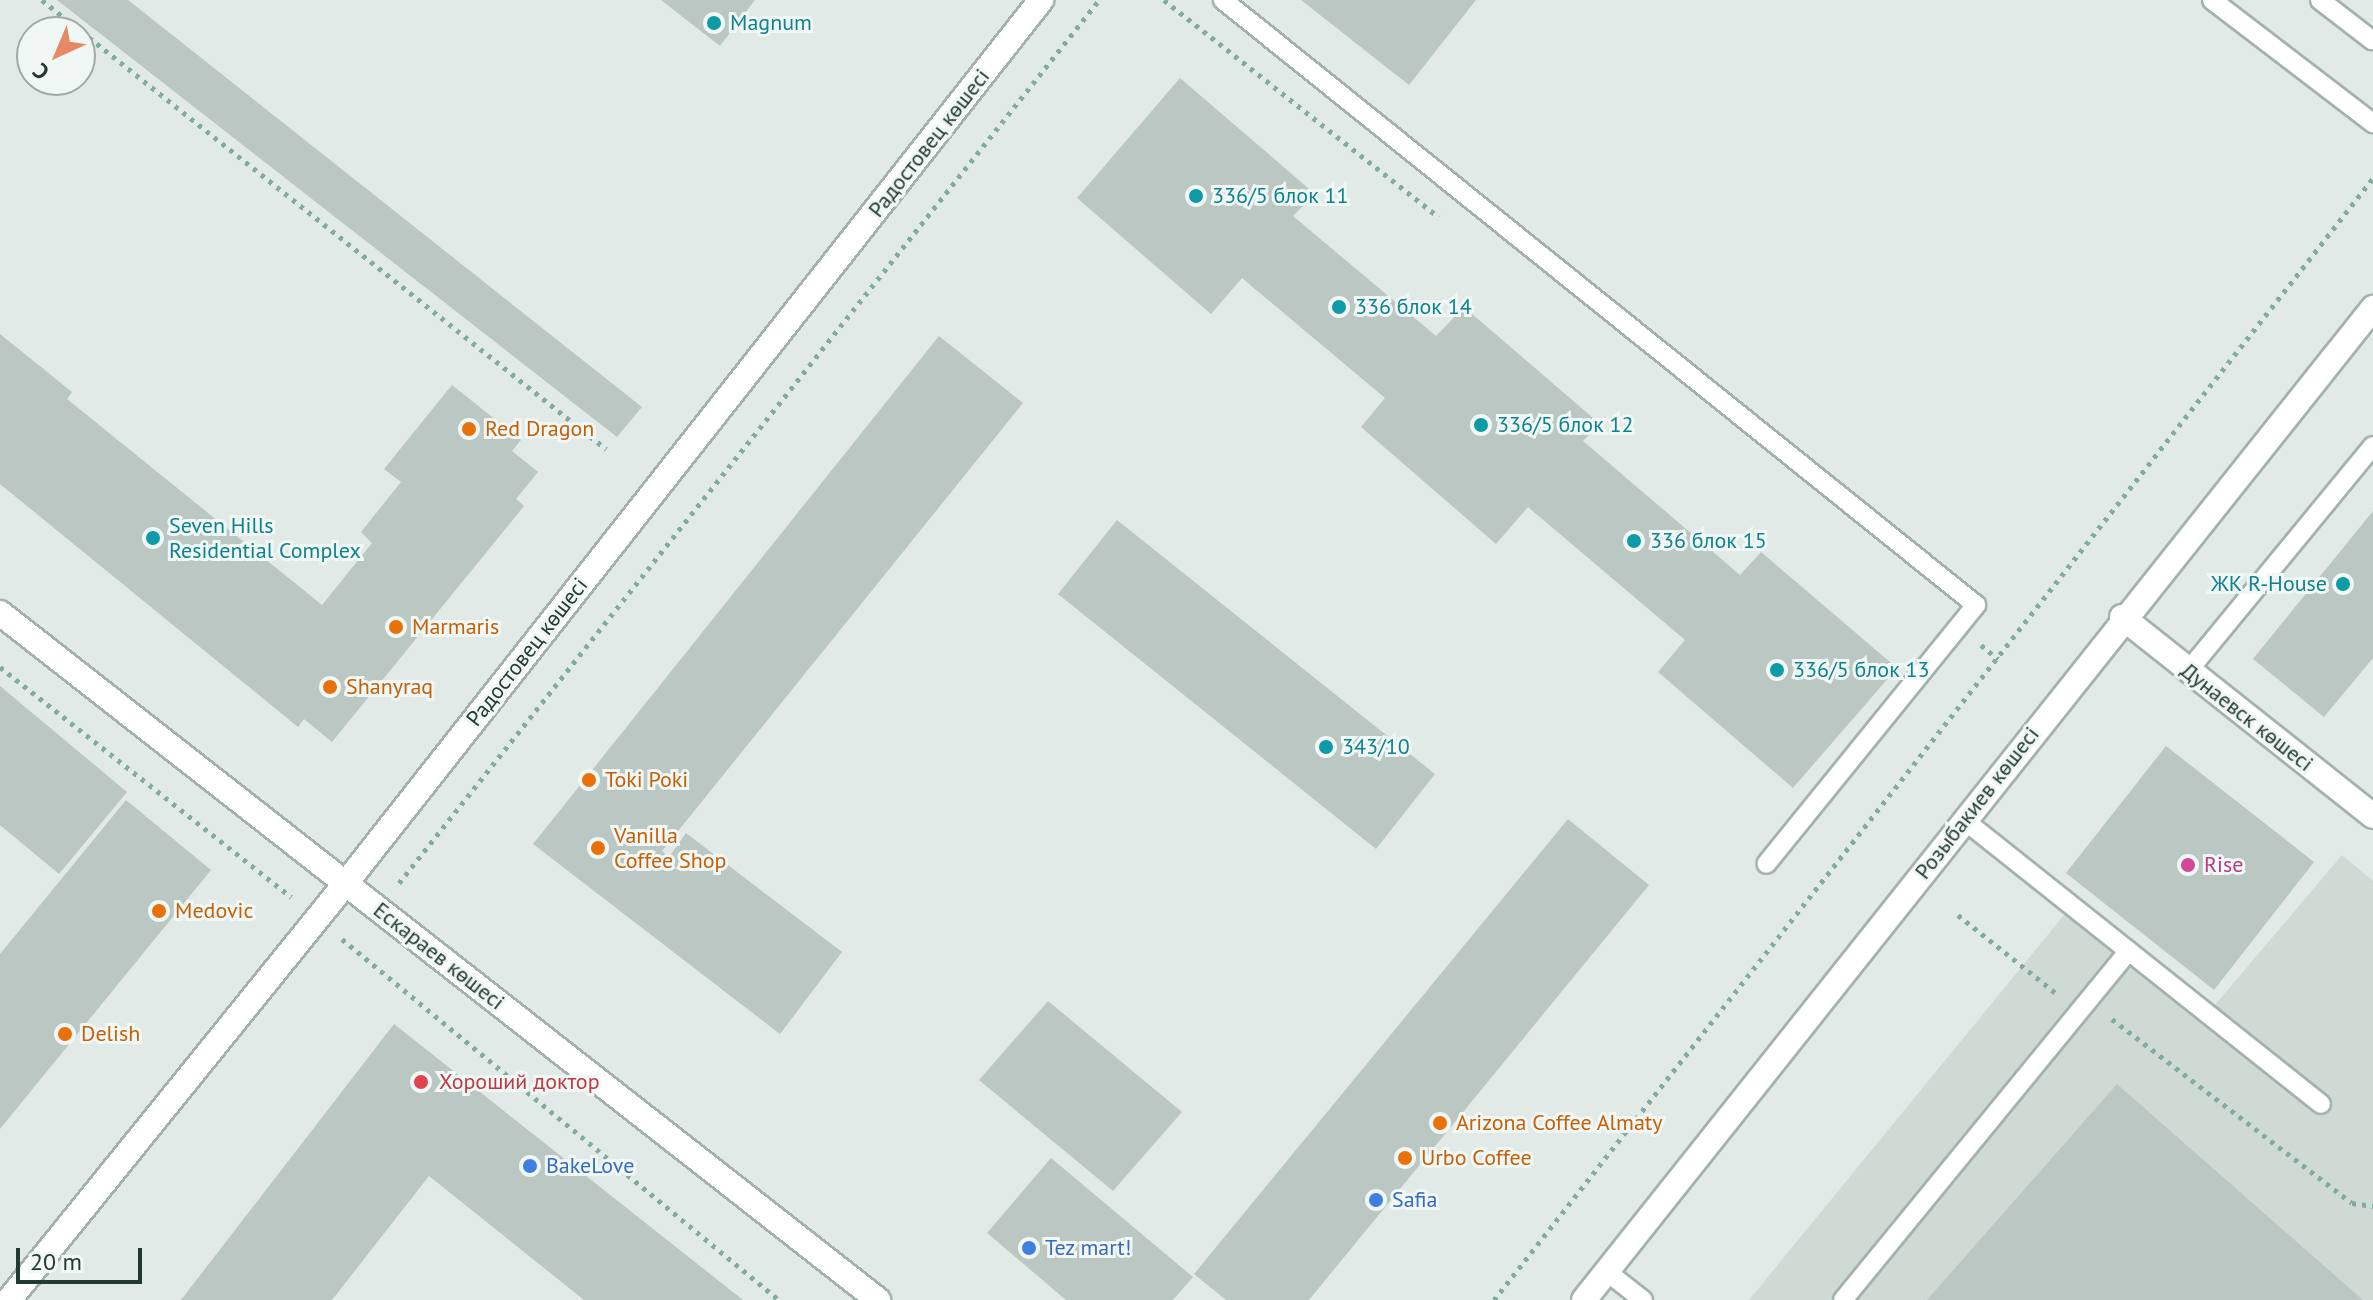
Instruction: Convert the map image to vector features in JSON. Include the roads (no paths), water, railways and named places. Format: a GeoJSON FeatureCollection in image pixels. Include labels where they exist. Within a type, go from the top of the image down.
{"type":"FeatureCollection","features":[{"type":"Feature","properties":{"kind":"street","name":"Радостовец көшесі"},"geometry":{"type":"LineString","coordinates":[[9,1300],[346,883],[1041,0]]}},
{"type":"Feature","properties":{"kind":"street","name":"Розыбакиев көшесі"},"geometry":{"type":"LineString","coordinates":[[1584,1300],[2122,617],[2373,308]]}},
{"type":"Feature","properties":{"kind":"street","name":"Ескараев көшесі"},"geometry":{"type":"LineString","coordinates":[[0,613],[878,1300]]}},
{"type":"Feature","properties":{"kind":"street","name":"Дунаевск көшесі"},"geometry":{"type":"LineString","coordinates":[[2122,617],[2373,816]]}},
{"type":"Feature","properties":{"kind":"lane"},"geometry":{"type":"LineString","coordinates":[[1223,0],[1976,605],[1766,864]]}},
{"type":"Feature","properties":{"kind":"lane"},"geometry":{"type":"LineString","coordinates":[[2212,0],[2373,123]]}},
{"type":"Feature","properties":{"kind":"lane"},"geometry":{"type":"LineString","coordinates":[[2320,0],[2372,40]]}},
{"type":"Feature","properties":{"kind":"lane"},"geometry":{"type":"LineString","coordinates":[[2188,671],[2373,446]]}},
{"type":"Feature","properties":{"kind":"lane"},"geometry":{"type":"LineString","coordinates":[[1964,820],[2321,1104]]}},
{"type":"Feature","properties":{"kind":"lane"},"geometry":{"type":"LineString","coordinates":[[1843,1300],[2129,951]]}},
{"type":"Feature","properties":{"kind":"lane"},"geometry":{"type":"LineString","coordinates":[[1606,1271],[1643,1300]]}},
{"type":"Feature","properties":{"kind":"place","name":"Magnum"},"geometry":{"type":"Point","coordinates":[714,23]}},
{"type":"Feature","properties":{"kind":"place","name":"336/5 блок 11"},"geometry":{"type":"Point","coordinates":[1196,196]}},
{"type":"Feature","properties":{"kind":"place","name":"336 блок 14"},"geometry":{"type":"Point","coordinates":[1339,307]}},
{"type":"Feature","properties":{"kind":"place","name":"336/5 блок 12"},"geometry":{"type":"Point","coordinates":[1481,425]}},
{"type":"Feature","properties":{"kind":"place","name":"Red Dragon"},"geometry":{"type":"Point","coordinates":[469,429]}},
{"type":"Feature","properties":{"kind":"place","name":"Seven Hills Residential Complex"},"geometry":{"type":"Point","coordinates":[153,538]}},
{"type":"Feature","properties":{"kind":"place","name":"336 блок 15"},"geometry":{"type":"Point","coordinates":[1634,541]}},
{"type":"Feature","properties":{"kind":"place","name":"ЖК R-House"},"geometry":{"type":"Point","coordinates":[2343,584]}},
{"type":"Feature","properties":{"kind":"place","name":"Marmaris"},"geometry":{"type":"Point","coordinates":[396,627]}},
{"type":"Feature","properties":{"kind":"place","name":"336/5 блок 13"},"geometry":{"type":"Point","coordinates":[1777,670]}},
{"type":"Feature","properties":{"kind":"place","name":"Shanyraq"},"geometry":{"type":"Point","coordinates":[330,687]}},
{"type":"Feature","properties":{"kind":"place","name":"343/10"},"geometry":{"type":"Point","coordinates":[1326,747]}},
{"type":"Feature","properties":{"kind":"place","name":"Toki Poki"},"geometry":{"type":"Point","coordinates":[589,780]}},
{"type":"Feature","properties":{"kind":"place","name":"Vanilla Coffee Shop"},"geometry":{"type":"Point","coordinates":[598,848]}},
{"type":"Feature","properties":{"kind":"place","name":"Rise"},"geometry":{"type":"Point","coordinates":[2188,865]}},
{"type":"Feature","properties":{"kind":"place","name":"Medovic"},"geometry":{"type":"Point","coordinates":[159,911]}},
{"type":"Feature","properties":{"kind":"place","name":"Delish"},"geometry":{"type":"Point","coordinates":[65,1034]}},
{"type":"Feature","properties":{"kind":"place","name":"Хороший доктор"},"geometry":{"type":"Point","coordinates":[421,1082]}},
{"type":"Feature","properties":{"kind":"place","name":"Arizona Coffee Almaty"},"geometry":{"type":"Point","coordinates":[1440,1123]}},
{"type":"Feature","properties":{"kind":"place","name":"Urbo Coffee"},"geometry":{"type":"Point","coordinates":[1405,1158]}},
{"type":"Feature","properties":{"kind":"place","name":"BakeLove"},"geometry":{"type":"Point","coordinates":[530,1166]}},
{"type":"Feature","properties":{"kind":"place","name":"Safia"},"geometry":{"type":"Point","coordinates":[1376,1200]}},
{"type":"Feature","properties":{"kind":"place","name":"Tez mart!"},"geometry":{"type":"Point","coordinates":[1029,1248]}}]}
